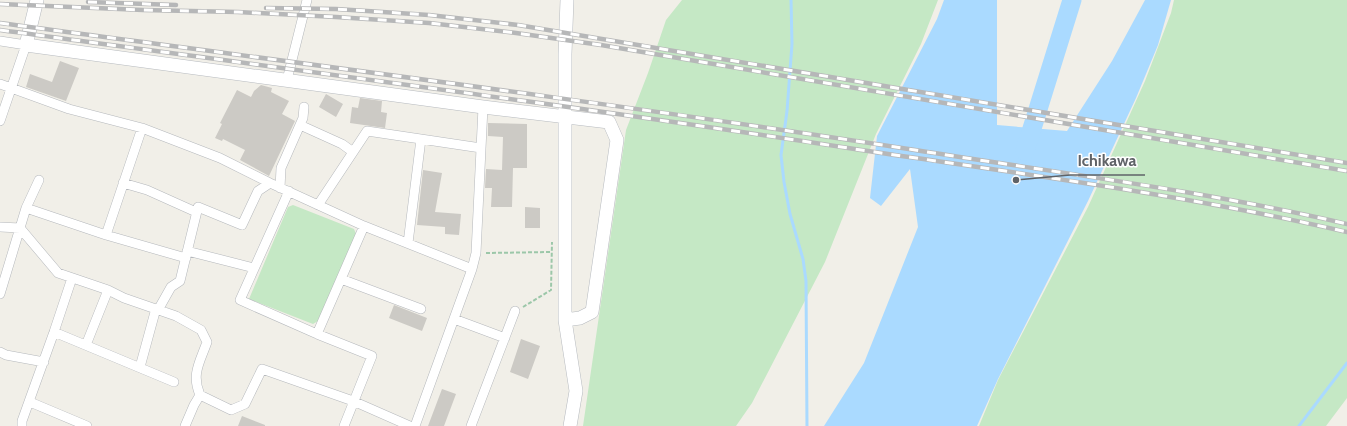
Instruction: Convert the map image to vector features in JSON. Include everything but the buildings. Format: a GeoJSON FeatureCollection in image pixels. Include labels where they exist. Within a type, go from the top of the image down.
{"type":"FeatureCollection","features":[{"type":"Feature","properties":{"kind":"street"},"geometry":{"type":"LineString","coordinates":[[0,122],[26,44],[37,0]]}},
{"type":"Feature","properties":{"kind":"street"},"geometry":{"type":"LineString","coordinates":[[286,80],[308,0]]}},
{"type":"Feature","properties":{"kind":"street"},"geometry":{"type":"LineString","coordinates":[[567,0],[565,21],[565,320],[576,391],[570,426]]}},
{"type":"Feature","properties":{"kind":"street"},"geometry":{"type":"LineString","coordinates":[[0,41],[483,107],[609,122],[617,140],[592,312],[580,318],[565,320]]}},
{"type":"Feature","properties":{"kind":"street"},"geometry":{"type":"LineString","coordinates":[[0,84],[69,109],[142,128],[220,158],[270,184],[289,191],[364,226],[472,269]]}},
{"type":"Feature","properties":{"kind":"street"},"geometry":{"type":"LineString","coordinates":[[280,188],[281,168],[304,118],[304,107]]}},
{"type":"Feature","properties":{"kind":"street"},"geometry":{"type":"LineString","coordinates":[[415,426],[472,269],[476,253],[483,107]]}},
{"type":"Feature","properties":{"kind":"street"},"geometry":{"type":"LineString","coordinates":[[300,125],[342,144],[353,152]]}},
{"type":"Feature","properties":{"kind":"street"},"geometry":{"type":"LineString","coordinates":[[106,235],[142,128]]}},
{"type":"Feature","properties":{"kind":"street"},"geometry":{"type":"LineString","coordinates":[[318,205],[367,131],[481,148]]}},
{"type":"Feature","properties":{"kind":"street"},"geometry":{"type":"LineString","coordinates":[[408,243],[421,139]]}},
{"type":"Feature","properties":{"kind":"street"},"geometry":{"type":"LineString","coordinates":[[0,294],[26,208],[39,180]]}},
{"type":"Feature","properties":{"kind":"street"},"geometry":{"type":"LineString","coordinates":[[123,183],[147,190],[196,212]]}},
{"type":"Feature","properties":{"kind":"street"},"geometry":{"type":"LineString","coordinates":[[140,367],[155,312],[158,310],[171,287],[180,281],[198,207],[242,225],[258,191],[270,184]]}},
{"type":"Feature","properties":{"kind":"street"},"geometry":{"type":"LineString","coordinates":[[289,191],[240,300],[317,334],[372,356],[344,426]]}},
{"type":"Feature","properties":{"kind":"street"},"geometry":{"type":"LineString","coordinates":[[26,208],[106,235],[186,255],[254,268]]}},
{"type":"Feature","properties":{"kind":"street"},"geometry":{"type":"LineString","coordinates":[[317,334],[364,226]]}},
{"type":"Feature","properties":{"kind":"street"},"geometry":{"type":"LineString","coordinates":[[0,227],[20,228],[58,274],[108,290],[124,298],[176,316],[201,330],[207,342],[196,373],[196,386],[200,395],[231,410],[245,404],[262,369],[354,401],[410,426]]}},
{"type":"Feature","properties":{"kind":"street"},"geometry":{"type":"LineString","coordinates":[[22,426],[22,421],[44,362],[72,278]]}},
{"type":"Feature","properties":{"kind":"street"},"geometry":{"type":"LineString","coordinates":[[341,278],[421,309]]}},
{"type":"Feature","properties":{"kind":"street"},"geometry":{"type":"LineString","coordinates":[[86,345],[108,290]]}},
{"type":"Feature","properties":{"kind":"street"},"geometry":{"type":"LineString","coordinates":[[471,426],[514,311]]}},
{"type":"Feature","properties":{"kind":"street"},"geometry":{"type":"LineString","coordinates":[[454,319],[505,338]]}},
{"type":"Feature","properties":{"kind":"street"},"geometry":{"type":"LineString","coordinates":[[54,332],[174,382]]}},
{"type":"Feature","properties":{"kind":"street"},"geometry":{"type":"LineString","coordinates":[[0,352],[6,355],[44,362]]}},
{"type":"Feature","properties":{"kind":"street"},"geometry":{"type":"LineString","coordinates":[[185,426],[200,395]]}},
{"type":"Feature","properties":{"kind":"street"},"geometry":{"type":"LineString","coordinates":[[30,402],[87,426]]}},
{"type":"Feature","properties":{"kind":"path"},"geometry":{"type":"LineString","coordinates":[[514,311],[551,290],[552,237]]}},
{"type":"Feature","properties":{"kind":"path"},"geometry":{"type":"LineString","coordinates":[[476,253],[552,252]]}},
{"type":"Feature","properties":{"kind":"green space"},"geometry":{"type":"Polygon","coordinates":[[[682,0],[938,0],[921,44],[876,134],[825,262],[752,403],[736,426],[583,426],[626,130],[666,20],[682,0]]]}},
{"type":"Feature","properties":{"kind":"green space"},"geometry":{"type":"Polygon","coordinates":[[[1174,0],[1347,0],[1347,398],[1326,426],[979,426],[998,380],[1088,207],[1145,81],[1171,13],[1174,0]]]}},
{"type":"Feature","properties":{"kind":"green space"},"geometry":{"type":"Polygon","coordinates":[[[293,205],[354,229],[356,234],[318,321],[313,324],[249,299],[288,207],[293,205]]]}},
{"type":"Feature","properties":{"kind":"water"},"geometry":{"type":"Polygon","coordinates":[[[944,0],[997,0],[997,125],[1067,131],[1112,61],[1145,0],[1171,0],[1158,45],[1136,98],[1088,201],[998,379],[977,426],[824,426],[864,363],[918,227],[910,169],[881,206],[870,198],[877,136],[937,19],[944,0]]]}},
{"type":"Feature","properties":{"kind":"waterway"},"geometry":{"type":"LineString","coordinates":[[791,0],[792,44],[787,111],[781,155],[790,214],[803,259],[806,281],[807,426]]}},
{"type":"Feature","properties":{"kind":"waterway"},"geometry":{"type":"LineString","coordinates":[[1025,151],[1072,0]]}},
{"type":"Feature","properties":{"kind":"waterway"},"geometry":{"type":"LineString","coordinates":[[1299,426],[1347,363]]}},
{"type":"Feature","properties":{"kind":"railway"},"geometry":{"type":"LineString","coordinates":[[88,2],[176,5]]}},
{"type":"Feature","properties":{"kind":"railway"},"geometry":{"type":"LineString","coordinates":[[0,4],[238,12],[336,17],[429,23],[516,33],[601,45],[1347,171]]}},
{"type":"Feature","properties":{"kind":"railway"},"geometry":{"type":"LineString","coordinates":[[266,8],[336,9],[429,15],[518,25],[1347,163]]}},
{"type":"Feature","properties":{"kind":"railway"},"geometry":{"type":"LineString","coordinates":[[0,23],[458,84],[801,133],[1186,192],[1294,212],[1347,224]]}},
{"type":"Feature","properties":{"kind":"railway"},"geometry":{"type":"LineString","coordinates":[[0,30],[539,103],[1105,186],[1226,207],[1347,232]]}},
{"type":"Feature","properties":{"kind":"place","name":"Ichikawa"},"geometry":{"type":"Point","coordinates":[1016,180]}}]}
